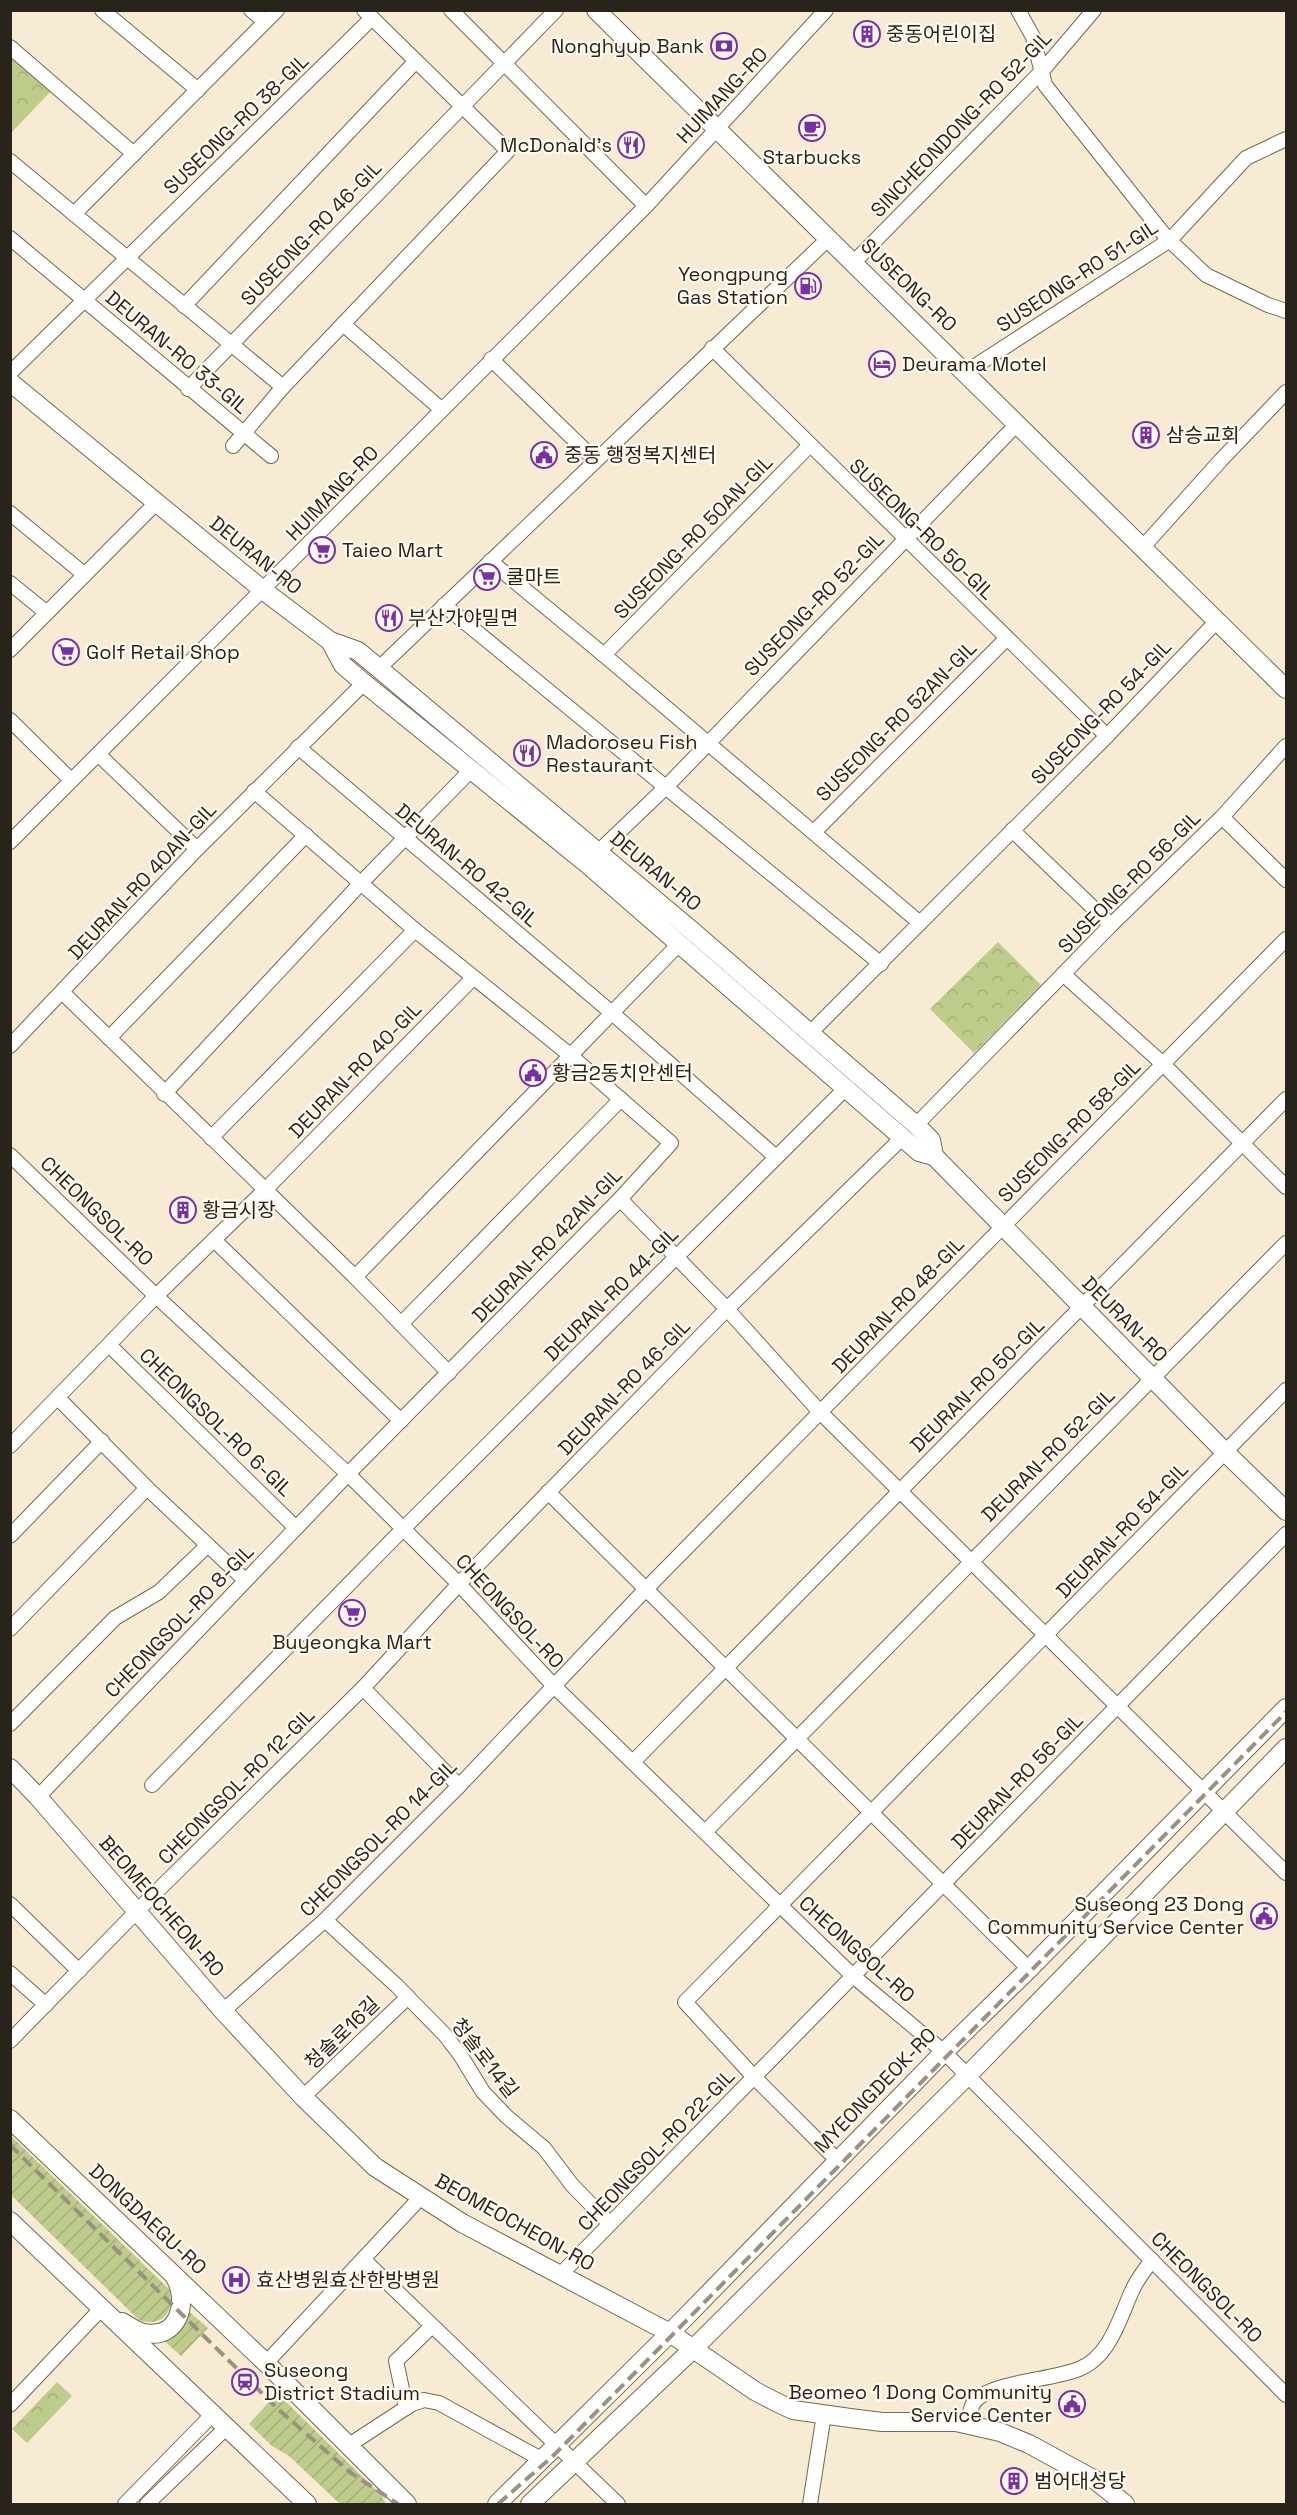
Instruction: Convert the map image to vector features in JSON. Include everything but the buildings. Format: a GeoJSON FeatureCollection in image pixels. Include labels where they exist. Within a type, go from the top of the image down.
{"type":"FeatureCollection","features":[{"type":"Feature","properties":{"kind":"main road","name":"SUSEONG-RO"},"geometry":{"type":"LineString","coordinates":[[601,12],[716,131],[854,262],[1287,689]]}},
{"type":"Feature","properties":{"kind":"main road","name":"DEURAN-RO"},"geometry":{"type":"LineString","coordinates":[[10,382],[264,591],[330,641],[358,651],[811,1032],[909,1131]]}},
{"type":"Feature","properties":{"kind":"main road","name":"DEURAN-RO"},"geometry":{"type":"LineString","coordinates":[[330,641],[344,665],[364,683],[586,863],[847,1087],[909,1131],[931,1140],[934,1156],[1225,1452],[1287,1511]]}},
{"type":"Feature","properties":{"kind":"main road","name":"MYEONGDEOK-RO"},"geometry":{"type":"LineString","coordinates":[[496,2505],[1287,1708]]}},
{"type":"Feature","properties":{"kind":"main road"},"geometry":{"type":"LineString","coordinates":[[531,2505],[694,2348],[968,2076],[1287,1748]]}},
{"type":"Feature","properties":{"kind":"main road","name":"BEOMEOCHEON-RO"},"geometry":{"type":"LineString","coordinates":[[10,1768],[39,1797],[223,2011],[303,2097],[375,2167],[462,2223],[670,2332],[764,2396],[793,2410],[882,2422],[968,2423],[1000,2432],[1029,2444],[1095,2480],[1125,2505]]}},
{"type":"Feature","properties":{"kind":"main road","name":"DONGDAEGU-RO"},"geometry":{"type":"LineString","coordinates":[[10,2119],[171,2271],[407,2505]]}},
{"type":"Feature","properties":{"kind":"main road"},"geometry":{"type":"LineString","coordinates":[[10,2221],[307,2505]]}},
{"type":"Feature","properties":{"kind":"main road"},"geometry":{"type":"LineString","coordinates":[[103,2311],[142,2333],[153,2333],[168,2328],[179,2316],[183,2301],[179,2284],[171,2271]]}},
{"type":"Feature","properties":{"kind":"main road"},"geometry":{"type":"LineString","coordinates":[[371,2467],[388,2495],[390,2505]]}},
{"type":"Feature","properties":{"kind":"street"},"geometry":{"type":"LineString","coordinates":[[102,10],[198,90]]}},
{"type":"Feature","properties":{"kind":"street"},"geometry":{"type":"LineString","coordinates":[[251,10],[265,22]]}},
{"type":"Feature","properties":{"kind":"street"},"geometry":{"type":"LineString","coordinates":[[74,214],[277,10]]}},
{"type":"Feature","properties":{"kind":"street"},"geometry":{"type":"LineString","coordinates":[[452,10],[646,206]]}},
{"type":"Feature","properties":{"kind":"street","name":"SUSEONG-RO 46-GIL"},"geometry":{"type":"LineString","coordinates":[[188,389],[555,10]]}},
{"type":"Feature","properties":{"kind":"street","name":"HUIMANG-RO"},"geometry":{"type":"LineString","coordinates":[[10,842],[264,591],[441,409],[646,206],[826,10]]}},
{"type":"Feature","properties":{"kind":"street"},"geometry":{"type":"LineString","coordinates":[[1018,10],[1033,37],[1045,85],[1170,240],[1206,274],[1268,305],[1287,311]]}},
{"type":"Feature","properties":{"kind":"street","name":"SINCHEONDONG-RO 52-GIL"},"geometry":{"type":"LineString","coordinates":[[854,262],[1042,71],[1094,10]]}},
{"type":"Feature","properties":{"kind":"street","name":"SUSEONG-RO 38-GIL"},"geometry":{"type":"LineString","coordinates":[[127,258],[368,14],[462,105]]}},
{"type":"Feature","properties":{"kind":"street"},"geometry":{"type":"LineString","coordinates":[[10,47],[134,154]]}},
{"type":"Feature","properties":{"kind":"street"},"geometry":{"type":"LineString","coordinates":[[184,306],[416,61]]}},
{"type":"Feature","properties":{"kind":"street"},"geometry":{"type":"LineString","coordinates":[[233,446],[283,387],[508,151],[462,105]]}},
{"type":"Feature","properties":{"kind":"street","name":"SUSEONG-RO 51-GIL"},"geometry":{"type":"LineString","coordinates":[[966,372],[1170,240],[1246,158],[1287,139]]}},
{"type":"Feature","properties":{"kind":"street"},"geometry":{"type":"LineString","coordinates":[[10,161],[283,387]]}},
{"type":"Feature","properties":{"kind":"street"},"geometry":{"type":"LineString","coordinates":[[10,238],[85,301]]}},
{"type":"Feature","properties":{"kind":"street"},"geometry":{"type":"LineString","coordinates":[[378,669],[828,239]]}},
{"type":"Feature","properties":{"kind":"street","name":"DEURAN-RO 33-GIL"},"geometry":{"type":"LineString","coordinates":[[10,373],[127,258]]}},
{"type":"Feature","properties":{"kind":"street","name":"DEURAN-RO 33-GIL"},"geometry":{"type":"LineString","coordinates":[[85,301],[271,456]]}},
{"type":"Feature","properties":{"kind":"street"},"geometry":{"type":"LineString","coordinates":[[344,324],[441,409]]}},
{"type":"Feature","properties":{"kind":"street","name":"SUSEONG-RO 50-GIL"},"geometry":{"type":"LineString","coordinates":[[712,348],[809,446],[1107,736]]}},
{"type":"Feature","properties":{"kind":"street"},"geometry":{"type":"LineString","coordinates":[[491,359],[595,460]]}},
{"type":"Feature","properties":{"kind":"street"},"geometry":{"type":"LineString","coordinates":[[1143,547],[1221,460],[1287,392]]}},
{"type":"Feature","properties":{"kind":"street","name":"SUSEONG-RO 52-GIL"},"geometry":{"type":"LineString","coordinates":[[598,852],[665,788],[706,743],[1018,423]]}},
{"type":"Feature","properties":{"kind":"street","name":"SUSEONG-RO 50AN-GIL"},"geometry":{"type":"LineString","coordinates":[[604,655],[809,446]]}},
{"type":"Feature","properties":{"kind":"street"},"geometry":{"type":"LineString","coordinates":[[10,650],[156,503]]}},
{"type":"Feature","properties":{"kind":"street"},"geometry":{"type":"LineString","coordinates":[[10,513],[85,575]]}},
{"type":"Feature","properties":{"kind":"street"},"geometry":{"type":"LineString","coordinates":[[490,561],[706,743]]}},
{"type":"Feature","properties":{"kind":"street"},"geometry":{"type":"LineString","coordinates":[[10,583],[47,613]]}},
{"type":"Feature","properties":{"kind":"street"},"geometry":{"type":"LineString","coordinates":[[444,605],[881,964]]}},
{"type":"Feature","properties":{"kind":"street","name":"SUSEONG-RO 54-GIL"},"geometry":{"type":"LineString","coordinates":[[811,1032],[1107,736],[1217,621]]}},
{"type":"Feature","properties":{"kind":"street","name":"SUSEONG-RO 52AN-GIL"},"geometry":{"type":"LineString","coordinates":[[814,832],[1006,639]]}},
{"type":"Feature","properties":{"kind":"street"},"geometry":{"type":"LineString","coordinates":[[364,683],[254,791],[415,930],[570,1055]]}},
{"type":"Feature","properties":{"kind":"street"},"geometry":{"type":"LineString","coordinates":[[10,720],[71,780]]}},
{"type":"Feature","properties":{"kind":"street","name":"SUSEONG-RO 52AN-GIL"},"geometry":{"type":"LineString","coordinates":[[706,743],[920,923]]}},
{"type":"Feature","properties":{"kind":"street","name":"SUSEONG-RO 56-GIL"},"geometry":{"type":"LineString","coordinates":[[909,1131],[1111,925],[1222,817],[1287,746]]}},
{"type":"Feature","properties":{"kind":"street","name":"DEURAN-RO 42-GIL"},"geometry":{"type":"LineString","coordinates":[[298,747],[612,1012],[776,1157]]}},
{"type":"Feature","properties":{"kind":"street"},"geometry":{"type":"LineString","coordinates":[[98,754],[197,849]]}},
{"type":"Feature","properties":{"kind":"street"},"geometry":{"type":"LineString","coordinates":[[164,1094],[362,882],[471,770]]}},
{"type":"Feature","properties":{"kind":"street","name":"DEURAN-RO 40AN-GIL"},"geometry":{"type":"LineString","coordinates":[[10,1046],[254,791]]}},
{"type":"Feature","properties":{"kind":"street","name":"SUSEONG-RO 56-GIL"},"geometry":{"type":"LineString","coordinates":[[1222,817],[1287,880]]}},
{"type":"Feature","properties":{"kind":"street"},"geometry":{"type":"LineString","coordinates":[[1012,830],[1111,925]]}},
{"type":"Feature","properties":{"kind":"street"},"geometry":{"type":"LineString","coordinates":[[109,1038],[306,835]]}},
{"type":"Feature","properties":{"kind":"street"},"geometry":{"type":"LineString","coordinates":[[211,1138],[415,930]]}},
{"type":"Feature","properties":{"kind":"street","name":"SUSEONG-RO 58-GIL"},"geometry":{"type":"LineString","coordinates":[[1003,1225],[1287,939]]}},
{"type":"Feature","properties":{"kind":"street"},"geometry":{"type":"LineString","coordinates":[[355,1277],[679,944]]}},
{"type":"Feature","properties":{"kind":"street","name":"SUSEONG-RO 56-GIL"},"geometry":{"type":"LineString","coordinates":[[1063,974],[1163,1064]]}},
{"type":"Feature","properties":{"kind":"street","name":"DEURAN-RO 40-GIL"},"geometry":{"type":"LineString","coordinates":[[265,1190],[473,978]]}},
{"type":"Feature","properties":{"kind":"street"},"geometry":{"type":"LineString","coordinates":[[63,993],[164,1094],[355,1277],[449,1373]]}},
{"type":"Feature","properties":{"kind":"street","name":"DEURAN-RO 42AN-GIL"},"geometry":{"type":"LineString","coordinates":[[348,1474],[620,1200],[671,1143],[570,1055]]}},
{"type":"Feature","properties":{"kind":"street","name":"SUSEONG-RO 58-GIL"},"geometry":{"type":"LineString","coordinates":[[1163,1064],[1287,1187]]}},
{"type":"Feature","properties":{"kind":"street","name":"DEURAN-RO 44-GIL"},"geometry":{"type":"LineString","coordinates":[[404,1528],[847,1087]]}},
{"type":"Feature","properties":{"kind":"street"},"geometry":{"type":"LineString","coordinates":[[401,1324],[621,1099]]}},
{"type":"Feature","properties":{"kind":"street","name":"DEURAN-RO 50-GIL"},"geometry":{"type":"LineString","coordinates":[[633,1762],[1287,1099]]}},
{"type":"Feature","properties":{"kind":"street","name":"DEURAN-RO 46-GIL"},"geometry":{"type":"LineString","coordinates":[[459,1584],[727,1309],[909,1131]]}},
{"type":"Feature","properties":{"kind":"street","name":"CHEONGSOL-RO"},"geometry":{"type":"LineString","coordinates":[[10,1155],[156,1296],[404,1528],[554,1686],[853,1976],[944,2052],[1287,2395]]}},
{"type":"Feature","properties":{"kind":"street","name":"CHEONGSOL-RO"},"geometry":{"type":"LineString","coordinates":[[156,1296],[265,1190]]}},
{"type":"Feature","properties":{"kind":"street"},"geometry":{"type":"LineString","coordinates":[[620,1200],[727,1309],[820,1412],[1287,1873]]}},
{"type":"Feature","properties":{"kind":"street","name":"DEURAN-RO 48-GIL"},"geometry":{"type":"LineString","coordinates":[[554,1686],[1003,1225]]}},
{"type":"Feature","properties":{"kind":"street"},"geometry":{"type":"LineString","coordinates":[[214,1240],[401,1421]]}},
{"type":"Feature","properties":{"kind":"street","name":"DEURAN-RO 52-GIL"},"geometry":{"type":"LineString","coordinates":[[705,1832],[1152,1377],[1287,1243]]}},
{"type":"Feature","properties":{"kind":"street","name":"CHEONGSOL-RO 6-GIL"},"geometry":{"type":"LineString","coordinates":[[10,1446],[156,1296]]}},
{"type":"Feature","properties":{"kind":"street","name":"CHEONGSOL-RO 6-GIL"},"geometry":{"type":"LineString","coordinates":[[109,1345],[296,1528]]}},
{"type":"Feature","properties":{"kind":"street","name":"DEURAN-RO 54-GIL"},"geometry":{"type":"LineString","coordinates":[[754,2077],[685,2002],[1287,1390]]}},
{"type":"Feature","properties":{"kind":"street"},"geometry":{"type":"LineString","coordinates":[[58,1398],[147,1488],[245,1580]]}},
{"type":"Feature","properties":{"kind":"street"},"geometry":{"type":"LineString","coordinates":[[10,1536],[102,1442]]}},
{"type":"Feature","properties":{"kind":"street","name":"CHEONGSOL-RO 8-GIL"},"geometry":{"type":"LineString","coordinates":[[39,1797],[348,1474]]}},
{"type":"Feature","properties":{"kind":"street"},"geometry":{"type":"LineString","coordinates":[[10,1629],[147,1488]]}},
{"type":"Feature","properties":{"kind":"street"},"geometry":{"type":"LineString","coordinates":[[548,1492],[1029,1969]]}},
{"type":"Feature","properties":{"kind":"street"},"geometry":{"type":"LineString","coordinates":[[152,1785],[404,1528]]}},
{"type":"Feature","properties":{"kind":"street","name":"DEURAN-RO 56-GIL"},"geometry":{"type":"LineString","coordinates":[[853,1976],[1287,1534]]}},
{"type":"Feature","properties":{"kind":"street"},"geometry":{"type":"LineString","coordinates":[[10,1724],[115,1618],[159,1592],[208,1545]]}},
{"type":"Feature","properties":{"kind":"street","name":"CHEONGSOL-RO 12-GIL"},"geometry":{"type":"LineString","coordinates":[[10,2041],[136,1912],[363,1688],[459,1584]]}},
{"type":"Feature","properties":{"kind":"street","name":"CHEONGSOL-RO 14-GIL"},"geometry":{"type":"LineString","coordinates":[[223,2011],[325,1920],[459,1786],[554,1686]]}},
{"type":"Feature","properties":{"kind":"street"},"geometry":{"type":"LineString","coordinates":[[363,1688],[459,1786]]}},
{"type":"Feature","properties":{"kind":"street"},"geometry":{"type":"LineString","coordinates":[[10,1904],[79,1971]]}},
{"type":"Feature","properties":{"kind":"street","name":"청솔로14길"},"geometry":{"type":"LineString","coordinates":[[325,1920],[408,1997],[456,2049],[483,2092],[506,2116],[544,2148],[572,2185],[610,2224]]}},
{"type":"Feature","properties":{"kind":"street"},"geometry":{"type":"LineString","coordinates":[[10,1973],[46,2005]]}},
{"type":"Feature","properties":{"kind":"street","name":"CHEONGSOL-RO 22-GIL"},"geometry":{"type":"LineString","coordinates":[[560,2275],[853,1976]]}},
{"type":"Feature","properties":{"kind":"street","name":"청솔로16길"},"geometry":{"type":"LineString","coordinates":[[303,2097],[408,1997]]}},
{"type":"Feature","properties":{"kind":"street","name":"CHEONGSOL-RO 22-GIL"},"geometry":{"type":"LineString","coordinates":[[754,2077],[838,2161]]}},
{"type":"Feature","properties":{"kind":"street"},"geometry":{"type":"LineString","coordinates":[[266,2364],[421,2197]]}},
{"type":"Feature","properties":{"kind":"street"},"geometry":{"type":"LineString","coordinates":[[363,2259],[618,2505]]}},
{"type":"Feature","properties":{"kind":"street"},"geometry":{"type":"LineString","coordinates":[[968,2423],[971,2408],[978,2398],[993,2391],[1072,2371],[1088,2364],[1103,2350],[1138,2279],[1152,2260]]}},
{"type":"Feature","properties":{"kind":"street"},"geometry":{"type":"LineString","coordinates":[[10,2405],[103,2311]]}},
{"type":"Feature","properties":{"kind":"street"},"geometry":{"type":"LineString","coordinates":[[406,2408],[392,2353],[432,2326]]}},
{"type":"Feature","properties":{"kind":"street"},"geometry":{"type":"LineString","coordinates":[[349,2445],[406,2408],[424,2400],[439,2403],[541,2459]]}},
{"type":"Feature","properties":{"kind":"street"},"geometry":{"type":"LineString","coordinates":[[810,2505],[824,2414]]}},
{"type":"Feature","properties":{"kind":"street"},"geometry":{"type":"LineString","coordinates":[[124,2505],[212,2415]]}},
{"type":"Feature","properties":{"kind":"street"},"geometry":{"type":"LineString","coordinates":[[147,2505],[226,2428]]}},
{"type":"Feature","properties":{"kind":"green space"},"geometry":{"type":"Polygon","coordinates":[[[11,52],[53,89],[11,133],[11,52]]]}},
{"type":"Feature","properties":{"kind":"green space"},"geometry":{"type":"Polygon","coordinates":[[[998,942],[1041,985],[974,1053],[930,1009],[998,942]]]}},
{"type":"Feature","properties":{"kind":"green space"},"geometry":{"type":"Polygon","coordinates":[[[10,2135],[169,2289],[171,2297],[169,2311],[165,2316],[154,2322],[139,2320],[11,2195],[10,2135]]]}},
{"type":"Feature","properties":{"kind":"green space"},"geometry":{"type":"Polygon","coordinates":[[[186,2309],[208,2328],[181,2356],[160,2337],[186,2309]]]}},
{"type":"Feature","properties":{"kind":"green space"},"geometry":{"type":"Polygon","coordinates":[[[57,2382],[72,2396],[27,2443],[12,2429],[57,2382]]]}},
{"type":"Feature","properties":{"kind":"green space"},"geometry":{"type":"Polygon","coordinates":[[[277,2393],[381,2495],[386,2504],[340,2504],[289,2456],[272,2446],[249,2424],[277,2393]]]}},
{"type":"Feature","properties":{"kind":"railway"},"geometry":{"type":"LineString","coordinates":[[498,2504],[552,2457],[1286,1712]]}},
{"type":"Feature","properties":{"kind":"railway"},"geometry":{"type":"LineString","coordinates":[[10,2145],[279,2410],[351,2473],[398,2504]]}},
{"type":"Feature","properties":{"kind":"place","name":"중동어린이집"},"geometry":{"type":"Point","coordinates":[867,34]}},
{"type":"Feature","properties":{"kind":"place","name":"Nonghyup Bank"},"geometry":{"type":"Point","coordinates":[724,46]}},
{"type":"Feature","properties":{"kind":"place","name":"Starbucks"},"geometry":{"type":"Point","coordinates":[812,128]}},
{"type":"Feature","properties":{"kind":"place","name":"McDonald's"},"geometry":{"type":"Point","coordinates":[631,145]}},
{"type":"Feature","properties":{"kind":"place","name":"Yeongpung Gas Station"},"geometry":{"type":"Point","coordinates":[808,286]}},
{"type":"Feature","properties":{"kind":"place","name":"Deurama Motel"},"geometry":{"type":"Point","coordinates":[882,364]}},
{"type":"Feature","properties":{"kind":"place","name":"삼승교회"},"geometry":{"type":"Point","coordinates":[1146,435]}},
{"type":"Feature","properties":{"kind":"place","name":"중동 행정복지센터"},"geometry":{"type":"Point","coordinates":[544,455]}},
{"type":"Feature","properties":{"kind":"place","name":"Taieo Mart"},"geometry":{"type":"Point","coordinates":[322,550]}},
{"type":"Feature","properties":{"kind":"place","name":"쿨마트"},"geometry":{"type":"Point","coordinates":[487,577]}},
{"type":"Feature","properties":{"kind":"place","name":"부산가야밀면"},"geometry":{"type":"Point","coordinates":[389,618]}},
{"type":"Feature","properties":{"kind":"place","name":"Golf Retail Shop"},"geometry":{"type":"Point","coordinates":[66,652]}},
{"type":"Feature","properties":{"kind":"place","name":"Madoroseu Fish Restaurant"},"geometry":{"type":"Point","coordinates":[527,753]}},
{"type":"Feature","properties":{"kind":"place","name":"황금2동치안센터"},"geometry":{"type":"Point","coordinates":[533,1073]}},
{"type":"Feature","properties":{"kind":"place","name":"황금시장"},"geometry":{"type":"Point","coordinates":[183,1210]}},
{"type":"Feature","properties":{"kind":"place","name":"Buyeongka Mart"},"geometry":{"type":"Point","coordinates":[352,1613]}},
{"type":"Feature","properties":{"kind":"place","name":"Suseong 23 Dong Community Service Center"},"geometry":{"type":"Point","coordinates":[1264,1916]}},
{"type":"Feature","properties":{"kind":"place","name":"효산병원효산한방병원"},"geometry":{"type":"Point","coordinates":[236,2280]}},
{"type":"Feature","properties":{"kind":"place","name":"Suseong District Stadium"},"geometry":{"type":"Point","coordinates":[245,2382]}},
{"type":"Feature","properties":{"kind":"place","name":"Beomeo 1 Dong Community Service Center"},"geometry":{"type":"Point","coordinates":[1072,2404]}},
{"type":"Feature","properties":{"kind":"place","name":"범어대성당"},"geometry":{"type":"Point","coordinates":[1014,2481]}}]}
